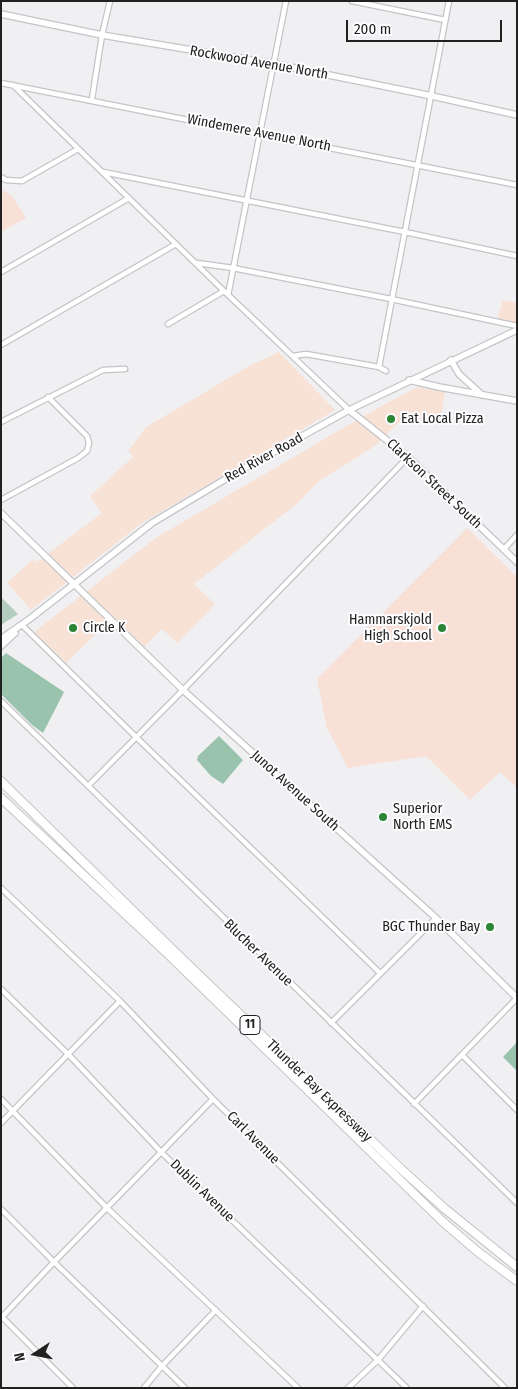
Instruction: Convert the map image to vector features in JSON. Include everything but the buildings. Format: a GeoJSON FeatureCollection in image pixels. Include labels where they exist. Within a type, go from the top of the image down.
{"type":"FeatureCollection","features":[{"type":"Feature","properties":{"kind":"highway"},"geometry":{"type":"LineString","coordinates":[[1,774],[16,794]]}},
{"type":"Feature","properties":{"kind":"highway","name":"Thunder Bay Expressway"},"geometry":{"type":"LineString","coordinates":[[1,780],[179,956],[401,1169],[492,1248],[517,1267]]}},
{"type":"Feature","properties":{"kind":"highway","name":"Thunder Bay Expressway"},"geometry":{"type":"LineString","coordinates":[[2,799],[168,954],[436,1215],[478,1252],[517,1282]]}},
{"type":"Feature","properties":{"kind":"highway"},"geometry":{"type":"LineString","coordinates":[[492,1248],[517,1262]]}},
{"type":"Feature","properties":{"kind":"highway"},"geometry":{"type":"LineString","coordinates":[[478,1252],[517,1288]]}},
{"type":"Feature","properties":{"kind":"main road","name":"Rockwood Avenue North"},"geometry":{"type":"LineString","coordinates":[[1,14],[102,35],[274,64],[517,115]]}},
{"type":"Feature","properties":{"kind":"main road","name":"Red River Road"},"geometry":{"type":"LineString","coordinates":[[31,618],[152,523],[234,474],[350,410],[517,330]]}},
{"type":"Feature","properties":{"kind":"main road"},"geometry":{"type":"LineString","coordinates":[[451,360],[459,374],[482,395]]}},
{"type":"Feature","properties":{"kind":"main road"},"geometry":{"type":"LineString","coordinates":[[410,380],[517,401]]}},
{"type":"Feature","properties":{"kind":"main road","name":"Clarkson Street South"},"geometry":{"type":"LineString","coordinates":[[350,410],[408,457],[517,562]]}},
{"type":"Feature","properties":{"kind":"main road","name":"Junot Avenue South"},"geometry":{"type":"LineString","coordinates":[[1,513],[183,690],[436,918],[517,998]]}},
{"type":"Feature","properties":{"kind":"main road"},"geometry":{"type":"LineString","coordinates":[[1,646],[31,618]]}},
{"type":"Feature","properties":{"kind":"main road"},"geometry":{"type":"LineString","coordinates":[[1,639],[31,618]]}},
{"type":"Feature","properties":{"kind":"street"},"geometry":{"type":"LineString","coordinates":[[92,100],[102,35],[110,1]]}},
{"type":"Feature","properties":{"kind":"street"},"geometry":{"type":"LineString","coordinates":[[168,324],[226,293],[247,201],[286,1]]}},
{"type":"Feature","properties":{"kind":"street"},"geometry":{"type":"LineString","coordinates":[[352,1],[445,20]]}},
{"type":"Feature","properties":{"kind":"street"},"geometry":{"type":"LineString","coordinates":[[379,367],[449,1]]}},
{"type":"Feature","properties":{"kind":"street","name":"Windemere Avenue North"},"geometry":{"type":"LineString","coordinates":[[1,83],[517,185]]}},
{"type":"Feature","properties":{"kind":"street"},"geometry":{"type":"LineString","coordinates":[[12,84],[226,293],[350,410]]}},
{"type":"Feature","properties":{"kind":"street"},"geometry":{"type":"LineString","coordinates":[[1,177],[6,180],[22,181],[78,149]]}},
{"type":"Feature","properties":{"kind":"street"},"geometry":{"type":"LineString","coordinates":[[102,172],[406,232],[517,256]]}},
{"type":"Feature","properties":{"kind":"street"},"geometry":{"type":"LineString","coordinates":[[1,272],[129,198]]}},
{"type":"Feature","properties":{"kind":"street"},"geometry":{"type":"LineString","coordinates":[[1,345],[176,244]]}},
{"type":"Feature","properties":{"kind":"street"},"geometry":{"type":"LineString","coordinates":[[196,263],[233,268],[391,299],[517,326]]}},
{"type":"Feature","properties":{"kind":"street"},"geometry":{"type":"LineString","coordinates":[[293,356],[306,354],[379,367],[386,371]]}},
{"type":"Feature","properties":{"kind":"street"},"geometry":{"type":"LineString","coordinates":[[1,422],[102,370],[125,369]]}},
{"type":"Feature","properties":{"kind":"street"},"geometry":{"type":"LineString","coordinates":[[1,500],[78,458],[87,451],[89,443],[87,436],[48,397]]}},
{"type":"Feature","properties":{"kind":"street"},"geometry":{"type":"LineString","coordinates":[[88,786],[408,457]]}},
{"type":"Feature","properties":{"kind":"street"},"geometry":{"type":"LineString","coordinates":[[504,549],[517,535]]}},
{"type":"Feature","properties":{"kind":"street"},"geometry":{"type":"LineString","coordinates":[[23,626],[380,973]]}},
{"type":"Feature","properties":{"kind":"street","name":"Blucher Avenue"},"geometry":{"type":"LineString","coordinates":[[1,701],[517,1203]]}},
{"type":"Feature","properties":{"kind":"street","name":"Carl Avenue"},"geometry":{"type":"LineString","coordinates":[[1,888],[120,1002],[214,1099],[506,1388]]}},
{"type":"Feature","properties":{"kind":"street"},"geometry":{"type":"LineString","coordinates":[[331,1023],[436,918]]}},
{"type":"Feature","properties":{"kind":"street","name":"Dublin Avenue"},"geometry":{"type":"LineString","coordinates":[[1,989],[68,1055],[162,1153],[408,1388]]}},
{"type":"Feature","properties":{"kind":"street"},"geometry":{"type":"LineString","coordinates":[[414,1104],[517,998]]}},
{"type":"Feature","properties":{"kind":"street"},"geometry":{"type":"LineString","coordinates":[[1,1123],[120,1002]]}},
{"type":"Feature","properties":{"kind":"street"},"geometry":{"type":"LineString","coordinates":[[462,1055],[517,1110]]}},
{"type":"Feature","properties":{"kind":"street"},"geometry":{"type":"LineString","coordinates":[[1,1099],[107,1208],[298,1388]]}},
{"type":"Feature","properties":{"kind":"street"},"geometry":{"type":"LineString","coordinates":[[73,1388],[2,1317],[214,1099]]}},
{"type":"Feature","properties":{"kind":"street"},"geometry":{"type":"LineString","coordinates":[[1,1209],[185,1388]]}},
{"type":"Feature","properties":{"kind":"street"},"geometry":{"type":"LineString","coordinates":[[348,1388],[378,1360],[423,1306]]}},
{"type":"Feature","properties":{"kind":"street"},"geometry":{"type":"LineString","coordinates":[[144,1388],[162,1366],[216,1310]]}},
{"type":"Feature","properties":{"kind":"shaded area"},"geometry":{"type":"Polygon","coordinates":[[[1,189],[12,196],[26,218],[1,232],[1,189]]]}},
{"type":"Feature","properties":{"kind":"shaded area"},"geometry":{"type":"Polygon","coordinates":[[[503,300],[517,303],[517,323],[497,320],[503,300]]]}},
{"type":"Feature","properties":{"kind":"shaded area"},"geometry":{"type":"Polygon","coordinates":[[[279,352],[335,410],[142,523],[31,610],[7,583],[33,559],[37,562],[102,513],[90,496],[133,457],[128,451],[146,427],[251,365],[279,352]]]}},
{"type":"Feature","properties":{"kind":"shaded area"},"geometry":{"type":"Polygon","coordinates":[[[417,387],[445,392],[440,422],[405,416],[375,446],[319,481],[298,503],[194,584],[215,604],[177,643],[162,629],[144,647],[113,617],[66,663],[34,632],[157,537],[367,414],[417,387]]]}},
{"type":"Feature","properties":{"kind":"shaded area","name":"Hammarskjold High School"},"geometry":{"type":"Polygon","coordinates":[[[467,528],[517,577],[517,788],[500,772],[470,800],[426,756],[348,768],[327,728],[317,679],[467,528]]]}},
{"type":"Feature","properties":{"kind":"green space"},"geometry":{"type":"Polygon","coordinates":[[[1,597],[18,614],[1,625],[1,597]]]}},
{"type":"Feature","properties":{"kind":"green space"},"geometry":{"type":"Polygon","coordinates":[[[6,653],[64,692],[43,733],[32,725],[1,694],[1,658],[6,653]]]}},
{"type":"Feature","properties":{"kind":"green space"},"geometry":{"type":"Polygon","coordinates":[[[219,736],[243,760],[223,784],[211,776],[197,760],[198,756],[219,736]]]}},
{"type":"Feature","properties":{"kind":"green space"},"geometry":{"type":"Polygon","coordinates":[[[517,1042],[517,1071],[503,1057],[517,1042]]]}},
{"type":"Feature","properties":{"kind":"place","name":"Eat Local Pizza"},"geometry":{"type":"Point","coordinates":[391,419]}},
{"type":"Feature","properties":{"kind":"place","name":"Circle K"},"geometry":{"type":"Point","coordinates":[73,628]}},
{"type":"Feature","properties":{"kind":"place","name":"Hammarskjold High School"},"geometry":{"type":"Point","coordinates":[442,628]}},
{"type":"Feature","properties":{"kind":"place","name":"Superior North EMS"},"geometry":{"type":"Point","coordinates":[383,817]}},
{"type":"Feature","properties":{"kind":"place","name":"BGC Thunder Bay"},"geometry":{"type":"Point","coordinates":[490,927]}}]}
